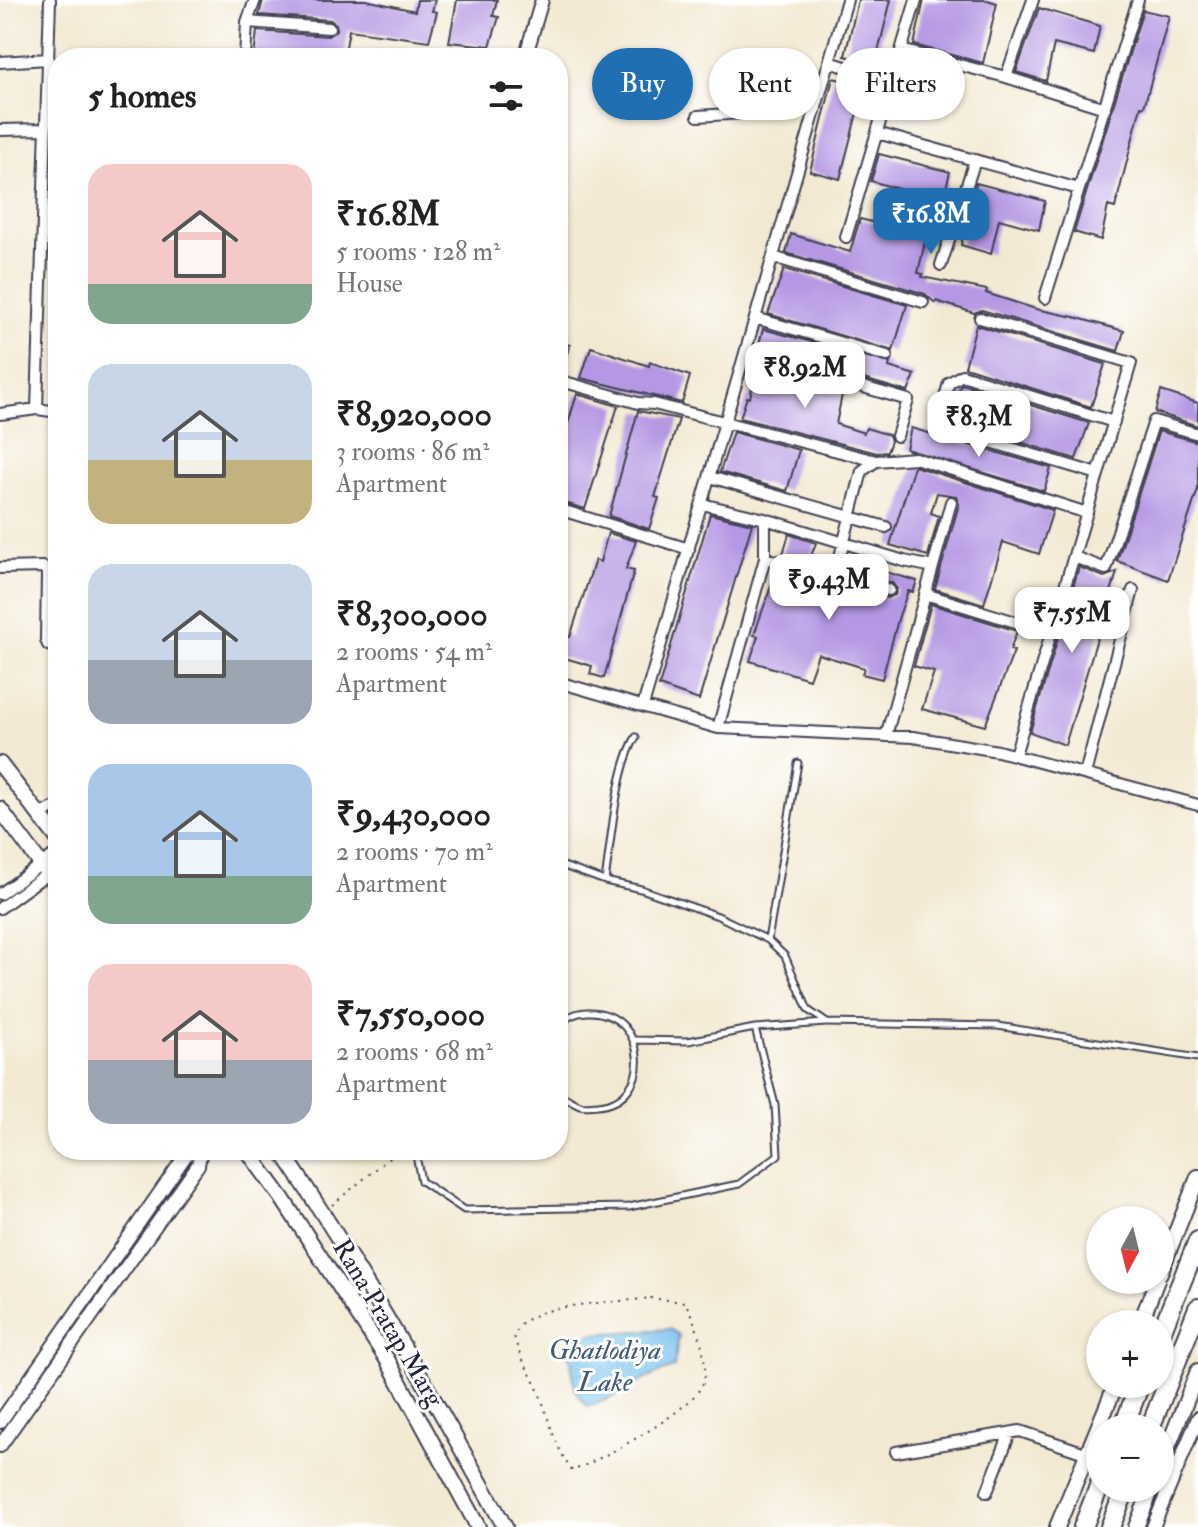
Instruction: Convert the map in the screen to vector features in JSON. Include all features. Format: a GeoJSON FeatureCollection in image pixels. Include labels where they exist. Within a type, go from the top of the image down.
{"type":"FeatureCollection","features":[{"type":"Feature","properties":{"kind":"highway"},"geometry":{"type":"LineString","coordinates":[[1170,1310],[1198,1241]]}},
{"type":"Feature","properties":{"kind":"highway"},"geometry":{"type":"LineString","coordinates":[[1156,1414],[1198,1308]]}},
{"type":"Feature","properties":{"kind":"highway"},"geometry":{"type":"LineString","coordinates":[[1083,1527],[1093,1502]]}},
{"type":"Feature","properties":{"kind":"highway"},"geometry":{"type":"LineString","coordinates":[[1110,1527],[1120,1502]]}},
{"type":"Feature","properties":{"kind":"main road"},"geometry":{"type":"LineString","coordinates":[[0,764],[48,825]]}},
{"type":"Feature","properties":{"kind":"main road"},"geometry":{"type":"LineString","coordinates":[[0,809],[48,867]]}},
{"type":"Feature","properties":{"kind":"main road","name":"Rana Pratap Marg"},"geometry":{"type":"LineString","coordinates":[[254,1160],[388,1361],[478,1527]]}},
{"type":"Feature","properties":{"kind":"main road","name":"Rana Pratap Marg"},"geometry":{"type":"LineString","coordinates":[[288,1160],[325,1216],[436,1402],[505,1527]]}},
{"type":"Feature","properties":{"kind":"main road"},"geometry":{"type":"LineString","coordinates":[[1174,1238],[1198,1177]]}},
{"type":"Feature","properties":{"kind":"main road"},"geometry":{"type":"LineString","coordinates":[[304,1232],[325,1216]]}},
{"type":"Feature","properties":{"kind":"main road"},"geometry":{"type":"LineString","coordinates":[[1174,1432],[1198,1371]]}},
{"type":"Feature","properties":{"kind":"main road"},"geometry":{"type":"LineString","coordinates":[[416,1413],[436,1402]]}},
{"type":"Feature","properties":{"kind":"main road"},"geometry":{"type":"LineString","coordinates":[[1057,1527],[1086,1459]]}},
{"type":"Feature","properties":{"kind":"main road"},"geometry":{"type":"LineString","coordinates":[[1136,1527],[1146,1502]]}},
{"type":"Feature","properties":{"kind":"street"},"geometry":{"type":"LineString","coordinates":[[48,48],[50,0]]}},
{"type":"Feature","properties":{"kind":"street"},"geometry":{"type":"LineString","coordinates":[[246,48],[247,22],[255,0]]}},
{"type":"Feature","properties":{"kind":"street"},"geometry":{"type":"LineString","coordinates":[[528,48],[542,0]]}},
{"type":"Feature","properties":{"kind":"street"},"geometry":{"type":"LineString","coordinates":[[820,94],[847,0]]}},
{"type":"Feature","properties":{"kind":"street"},"geometry":{"type":"LineString","coordinates":[[902,48],[916,0]]}},
{"type":"Feature","properties":{"kind":"street"},"geometry":{"type":"LineString","coordinates":[[1006,77],[1033,0]]}},
{"type":"Feature","properties":{"kind":"street"},"geometry":{"type":"LineString","coordinates":[[1045,298],[1138,0]]}},
{"type":"Feature","properties":{"kind":"street"},"geometry":{"type":"LineString","coordinates":[[247,22],[329,28]]}},
{"type":"Feature","properties":{"kind":"street"},"geometry":{"type":"LineString","coordinates":[[0,62],[48,59],[37,409]]}},
{"type":"Feature","properties":{"kind":"street"},"geometry":{"type":"LineString","coordinates":[[829,62],[836,64]]}},
{"type":"Feature","properties":{"kind":"street"},"geometry":{"type":"LineString","coordinates":[[965,66],[1105,108]]}},
{"type":"Feature","properties":{"kind":"street"},"geometry":{"type":"LineString","coordinates":[[698,116],[709,115]]}},
{"type":"Feature","properties":{"kind":"street"},"geometry":{"type":"LineString","coordinates":[[643,706],[813,120]]}},
{"type":"Feature","properties":{"kind":"street"},"geometry":{"type":"LineString","coordinates":[[846,237],[881,120]]}},
{"type":"Feature","properties":{"kind":"street"},"geometry":{"type":"LineString","coordinates":[[0,130],[46,129]]}},
{"type":"Feature","properties":{"kind":"street"},"geometry":{"type":"LineString","coordinates":[[877,133],[1079,189]]}},
{"type":"Feature","properties":{"kind":"street"},"geometry":{"type":"LineString","coordinates":[[941,265],[975,160]]}},
{"type":"Feature","properties":{"kind":"street"},"geometry":{"type":"LineString","coordinates":[[43,209],[48,209]]}},
{"type":"Feature","properties":{"kind":"street"},"geometry":{"type":"LineString","coordinates":[[773,257],[923,302]]}},
{"type":"Feature","properties":{"kind":"street"},"geometry":{"type":"LineString","coordinates":[[755,318],[887,356]]}},
{"type":"Feature","properties":{"kind":"street"},"geometry":{"type":"LineString","coordinates":[[980,318],[1131,363],[1015,755]]}},
{"type":"Feature","properties":{"kind":"street"},"geometry":{"type":"LineString","coordinates":[[745,353],[908,400],[897,436]]}},
{"type":"Feature","properties":{"kind":"street"},"geometry":{"type":"LineString","coordinates":[[1098,474],[937,426],[946,392],[953,379],[962,375],[1114,422]]}},
{"type":"Feature","properties":{"kind":"street"},"geometry":{"type":"LineString","coordinates":[[568,383],[876,461],[915,458],[1087,513]]}},
{"type":"Feature","properties":{"kind":"street"},"geometry":{"type":"LineString","coordinates":[[0,414],[48,411]]}},
{"type":"Feature","properties":{"kind":"street"},"geometry":{"type":"LineString","coordinates":[[1074,557],[1106,569],[1154,421],[1198,434]]}},
{"type":"Feature","properties":{"kind":"street"},"geometry":{"type":"LineString","coordinates":[[835,576],[862,471],[876,461]]}},
{"type":"Feature","properties":{"kind":"street"},"geometry":{"type":"LineString","coordinates":[[710,477],[886,527]]}},
{"type":"Feature","properties":{"kind":"street"},"geometry":{"type":"LineString","coordinates":[[886,736],[951,502]]}},
{"type":"Feature","properties":{"kind":"street"},"geometry":{"type":"LineString","coordinates":[[702,504],[933,567]]}},
{"type":"Feature","properties":{"kind":"street"},"geometry":{"type":"LineString","coordinates":[[568,512],[689,549]]}},
{"type":"Feature","properties":{"kind":"street"},"geometry":{"type":"LineString","coordinates":[[718,728],[765,558],[765,519]]}},
{"type":"Feature","properties":{"kind":"street"},"geometry":{"type":"LineString","coordinates":[[765,558],[889,590]]}},
{"type":"Feature","properties":{"kind":"street"},"geometry":{"type":"LineString","coordinates":[[0,568],[43,567],[47,572],[48,645]]}},
{"type":"Feature","properties":{"kind":"street"},"geometry":{"type":"LineString","coordinates":[[1085,774],[1133,590]]}},
{"type":"Feature","properties":{"kind":"street"},"geometry":{"type":"LineString","coordinates":[[925,594],[1051,633]]}},
{"type":"Feature","properties":{"kind":"street"},"geometry":{"type":"LineString","coordinates":[[568,685],[718,728],[913,737],[1015,755],[1198,805]]}},
{"type":"Feature","properties":{"kind":"street"},"geometry":{"type":"LineString","coordinates":[[40,814],[48,810]]}},
{"type":"Feature","properties":{"kind":"street"},"geometry":{"type":"LineString","coordinates":[[0,894],[48,869]]}},
{"type":"Feature","properties":{"kind":"street"},"geometry":{"type":"LineString","coordinates":[[0,908],[48,869]]}},
{"type":"Feature","properties":{"kind":"street"},"geometry":{"type":"LineString","coordinates":[[0,1422],[183,1160]]}},
{"type":"Feature","properties":{"kind":"street"},"geometry":{"type":"LineString","coordinates":[[0,1446],[199,1160]]}},
{"type":"Feature","properties":{"kind":"street"},"geometry":{"type":"LineString","coordinates":[[1153,1527],[1198,1418]]}},
{"type":"Feature","properties":{"kind":"street"},"geometry":{"type":"LineString","coordinates":[[896,1452],[1020,1431],[1086,1453]]}},
{"type":"Feature","properties":{"kind":"street"},"geometry":{"type":"LineString","coordinates":[[987,1492],[1010,1433]]}},
{"type":"Feature","properties":{"kind":"lane"},"geometry":{"type":"LineString","coordinates":[[605,881],[618,799],[629,748],[636,737]]}},
{"type":"Feature","properties":{"kind":"lane"},"geometry":{"type":"LineString","coordinates":[[768,940],[798,763]]}},
{"type":"Feature","properties":{"kind":"lane"},"geometry":{"type":"LineString","coordinates":[[568,868],[718,916],[768,940],[785,956],[808,1010],[827,1023]]}},
{"type":"Feature","properties":{"kind":"lane"},"geometry":{"type":"LineString","coordinates":[[568,1017],[580,1012],[601,1012],[625,1026],[635,1040],[639,1058],[636,1076],[623,1095],[606,1104],[582,1106],[568,1098]]}},
{"type":"Feature","properties":{"kind":"lane"},"geometry":{"type":"LineString","coordinates":[[635,1040],[688,1041],[755,1028],[827,1023],[998,1026],[1198,1058]]}},
{"type":"Feature","properties":{"kind":"lane"},"geometry":{"type":"LineString","coordinates":[[417,1160],[421,1181],[464,1210],[629,1207],[739,1184],[778,1155],[775,1105],[755,1028]]}},
{"type":"Feature","properties":{"kind":"path"},"geometry":{"type":"LineString","coordinates":[[325,1216],[337,1199],[386,1160]]}},
{"type":"Feature","properties":{"kind":"path"},"geometry":{"type":"LineString","coordinates":[[650,1298],[678,1300],[685,1302],[695,1322],[702,1353],[704,1380],[694,1398],[654,1428],[572,1471],[561,1455],[540,1394],[518,1354],[514,1336],[522,1322],[540,1313],[584,1305],[650,1298]]}},
{"type":"Feature","properties":{"kind":"water","name":"Ghatlodiya Lake"},"geometry":{"type":"Polygon","coordinates":[[[670,1329],[679,1335],[674,1367],[587,1406],[575,1389],[569,1349],[572,1340],[591,1334],[670,1329]]]}},
{"type":"Feature","properties":{"kind":"building"},"geometry":{"type":"Polygon","coordinates":[[[263,0],[366,0],[415,11],[417,0],[435,0],[432,11],[437,12],[429,41],[349,30],[346,48],[255,48],[257,31],[328,36],[337,29],[330,20],[259,15],[263,0]]]}},
{"type":"Feature","properties":{"kind":"building"},"geometry":{"type":"Polygon","coordinates":[[[457,0],[497,0],[493,16],[499,17],[490,46],[449,42],[457,0]]]}},
{"type":"Feature","properties":{"kind":"building"},"geometry":{"type":"Polygon","coordinates":[[[858,0],[891,0],[879,48],[847,48],[858,0]]]}},
{"type":"Feature","properties":{"kind":"building"},"geometry":{"type":"Polygon","coordinates":[[[924,0],[987,0],[997,3],[983,63],[965,58],[965,48],[914,45],[924,0]]]}},
{"type":"Feature","properties":{"kind":"building"},"geometry":{"type":"Polygon","coordinates":[[[1039,8],[1100,26],[1094,54],[1054,44],[1046,81],[1016,72],[1039,8]]]}},
{"type":"Feature","properties":{"kind":"building"},"geometry":{"type":"Polygon","coordinates":[[[1143,10],[1169,16],[1144,107],[1141,106],[1115,208],[1108,206],[1101,240],[1074,232],[1143,10]]]}},
{"type":"Feature","properties":{"kind":"building"},"geometry":{"type":"Polygon","coordinates":[[[833,78],[836,79],[836,120],[855,120],[840,179],[810,171],[833,78]]]}},
{"type":"Feature","properties":{"kind":"building"},"geometry":{"type":"Polygon","coordinates":[[[879,154],[950,172],[943,200],[938,199],[930,233],[927,233],[918,273],[923,274],[922,277],[987,290],[986,293],[1036,309],[1124,331],[1118,351],[982,310],[974,313],[935,303],[925,294],[786,253],[791,234],[850,252],[860,219],[899,229],[906,191],[871,181],[879,154]]]}},
{"type":"Feature","properties":{"kind":"building"},"geometry":{"type":"Polygon","coordinates":[[[976,183],[1045,201],[1039,230],[999,219],[991,254],[961,245],[976,183]]]}},
{"type":"Feature","properties":{"kind":"building"},"geometry":{"type":"Polygon","coordinates":[[[784,269],[907,305],[893,351],[768,314],[784,269]]]}},
{"type":"Feature","properties":{"kind":"building"},"geometry":{"type":"Polygon","coordinates":[[[976,325],[1105,364],[1091,407],[965,367],[976,325]]]}},
{"type":"Feature","properties":{"kind":"building"},"geometry":{"type":"Polygon","coordinates":[[[763,329],[890,363],[889,367],[915,375],[908,392],[758,348],[763,329]]]}},
{"type":"Feature","properties":{"kind":"building"},"geometry":{"type":"Polygon","coordinates":[[[591,347],[690,376],[682,403],[581,378],[591,347]]]}},
{"type":"Feature","properties":{"kind":"building"},"geometry":{"type":"Polygon","coordinates":[[[757,365],[843,390],[836,424],[864,433],[866,428],[889,435],[891,441],[887,452],[877,453],[740,418],[747,397],[750,398],[757,365]]]}},
{"type":"Feature","properties":{"kind":"building"},"geometry":{"type":"Polygon","coordinates":[[[963,384],[1089,423],[1076,459],[950,421],[963,384]]]}},
{"type":"Feature","properties":{"kind":"building"},"geometry":{"type":"Polygon","coordinates":[[[1161,391],[1198,403],[1198,426],[1155,412],[1161,391]]]}},
{"type":"Feature","properties":{"kind":"building"},"geometry":{"type":"Polygon","coordinates":[[[577,394],[618,406],[585,509],[568,504],[568,423],[577,394]]]}},
{"type":"Feature","properties":{"kind":"building"},"geometry":{"type":"Polygon","coordinates":[[[638,411],[679,419],[655,497],[659,498],[649,529],[609,516],[638,411]]]}},
{"type":"Feature","properties":{"kind":"building"},"geometry":{"type":"Polygon","coordinates":[[[911,428],[1051,468],[1044,491],[906,449],[911,428]]]}},
{"type":"Feature","properties":{"kind":"building"},"geometry":{"type":"Polygon","coordinates":[[[1159,431],[1198,442],[1198,489],[1168,580],[1117,561],[1159,431]]]}},
{"type":"Feature","properties":{"kind":"building"},"geometry":{"type":"Polygon","coordinates":[[[733,432],[799,450],[787,491],[720,472],[733,432]]]}},
{"type":"Feature","properties":{"kind":"building"},"geometry":{"type":"Polygon","coordinates":[[[914,466],[1053,510],[1039,554],[1003,542],[984,604],[935,589],[959,504],[956,496],[937,493],[931,513],[939,516],[928,556],[890,545],[914,466]]]}},
{"type":"Feature","properties":{"kind":"building"},"geometry":{"type":"Polygon","coordinates":[[[710,514],[752,524],[699,700],[659,686],[710,514]]]}},
{"type":"Feature","properties":{"kind":"building"},"geometry":{"type":"Polygon","coordinates":[[[608,533],[636,541],[626,569],[634,571],[604,678],[590,674],[592,666],[568,659],[568,636],[595,560],[600,562],[608,533]]]}},
{"type":"Feature","properties":{"kind":"building"},"geometry":{"type":"Polygon","coordinates":[[[789,534],[816,543],[809,561],[783,554],[789,534]]]}},
{"type":"Feature","properties":{"kind":"building"},"geometry":{"type":"Polygon","coordinates":[[[854,554],[881,563],[879,570],[917,581],[913,592],[908,591],[899,616],[882,679],[862,674],[864,668],[818,654],[809,679],[750,661],[758,636],[754,635],[777,569],[887,598],[895,595],[897,589],[892,583],[849,571],[854,554]]]}},
{"type":"Feature","properties":{"kind":"building"},"geometry":{"type":"Polygon","coordinates":[[[1079,567],[1104,577],[1117,572],[1065,745],[1030,732],[1079,567]]]}},
{"type":"Feature","properties":{"kind":"building"},"geometry":{"type":"Polygon","coordinates":[[[931,604],[1017,631],[1010,650],[1014,651],[985,726],[922,709],[934,672],[914,666],[931,604]]]}}]}
